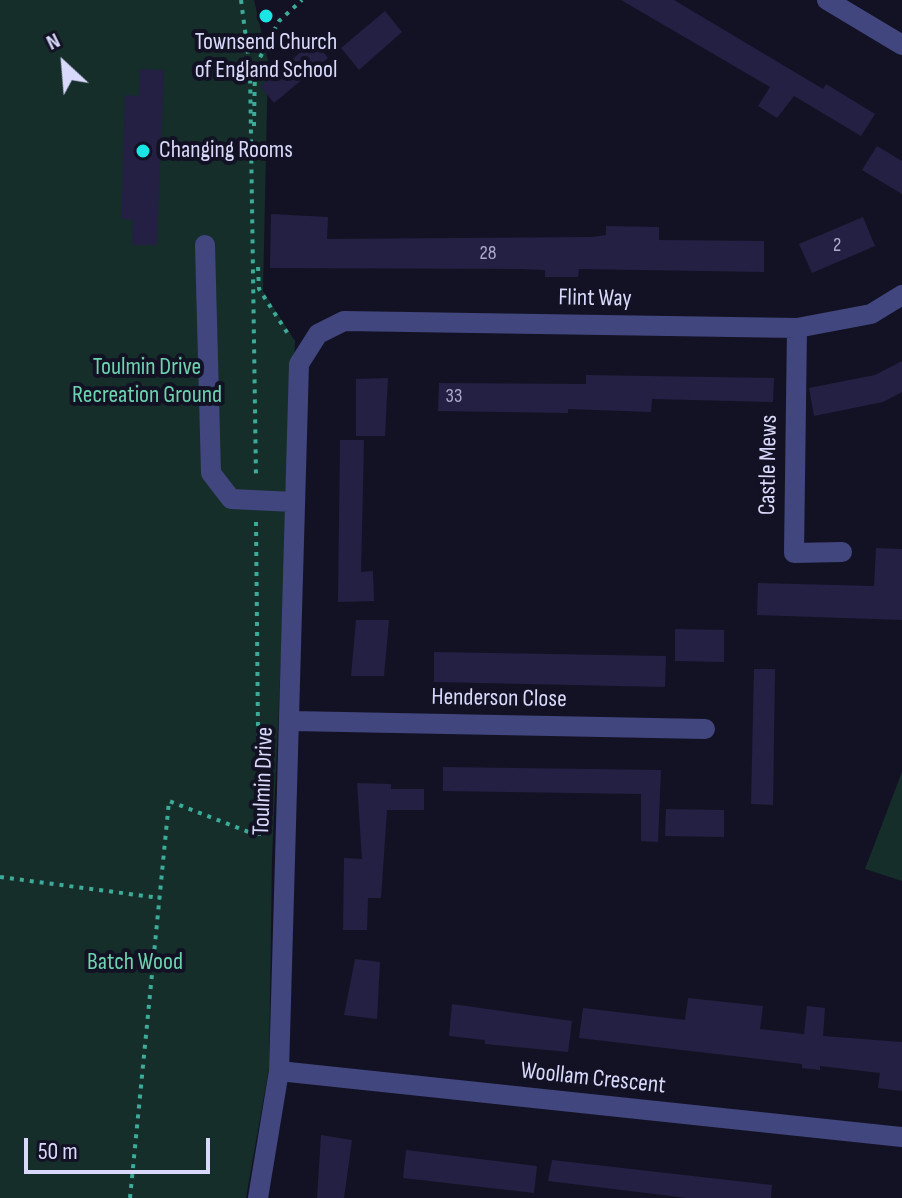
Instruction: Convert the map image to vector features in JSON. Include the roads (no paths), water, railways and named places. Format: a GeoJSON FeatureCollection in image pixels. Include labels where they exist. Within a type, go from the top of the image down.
{"type":"FeatureCollection","features":[{"type":"Feature","properties":{"kind":"street"},"geometry":{"type":"LineString","coordinates":[[827,0],[902,45]]}},
{"type":"Feature","properties":{"kind":"street"},"geometry":{"type":"LineString","coordinates":[[205,245],[211,473],[231,499],[294,502]]}},
{"type":"Feature","properties":{"kind":"street","name":"Flint Way"},"geometry":{"type":"LineString","coordinates":[[301,361],[318,334],[344,321],[797,328],[871,314],[902,295]]}},
{"type":"Feature","properties":{"kind":"street","name":"Castle Mews"},"geometry":{"type":"LineString","coordinates":[[797,328],[794,553],[842,552]]}},
{"type":"Feature","properties":{"kind":"street","name":"Toulmin Drive"},"geometry":{"type":"LineString","coordinates":[[258,1198],[279,1071],[292,721],[294,502],[301,361]]}},
{"type":"Feature","properties":{"kind":"street","name":"Henderson Close"},"geometry":{"type":"LineString","coordinates":[[292,721],[705,729]]}},
{"type":"Feature","properties":{"kind":"street","name":"Woollam Crescent"},"geometry":{"type":"LineString","coordinates":[[279,1071],[902,1137]]}},
{"type":"Feature","properties":{"kind":"place","name":"Townsend Church of England School"},"geometry":{"type":"Point","coordinates":[266,16]}},
{"type":"Feature","properties":{"kind":"place","name":"Changing Rooms"},"geometry":{"type":"Point","coordinates":[143,151]}},
{"type":"Feature","properties":{"kind":"park label","name":"Toulmin Drive Recreation Ground"},"geometry":{"type":"Point","coordinates":[147,382]}},
{"type":"Feature","properties":{"kind":"park label","name":"Batch Wood"},"geometry":{"type":"Point","coordinates":[135,963]}}]}
